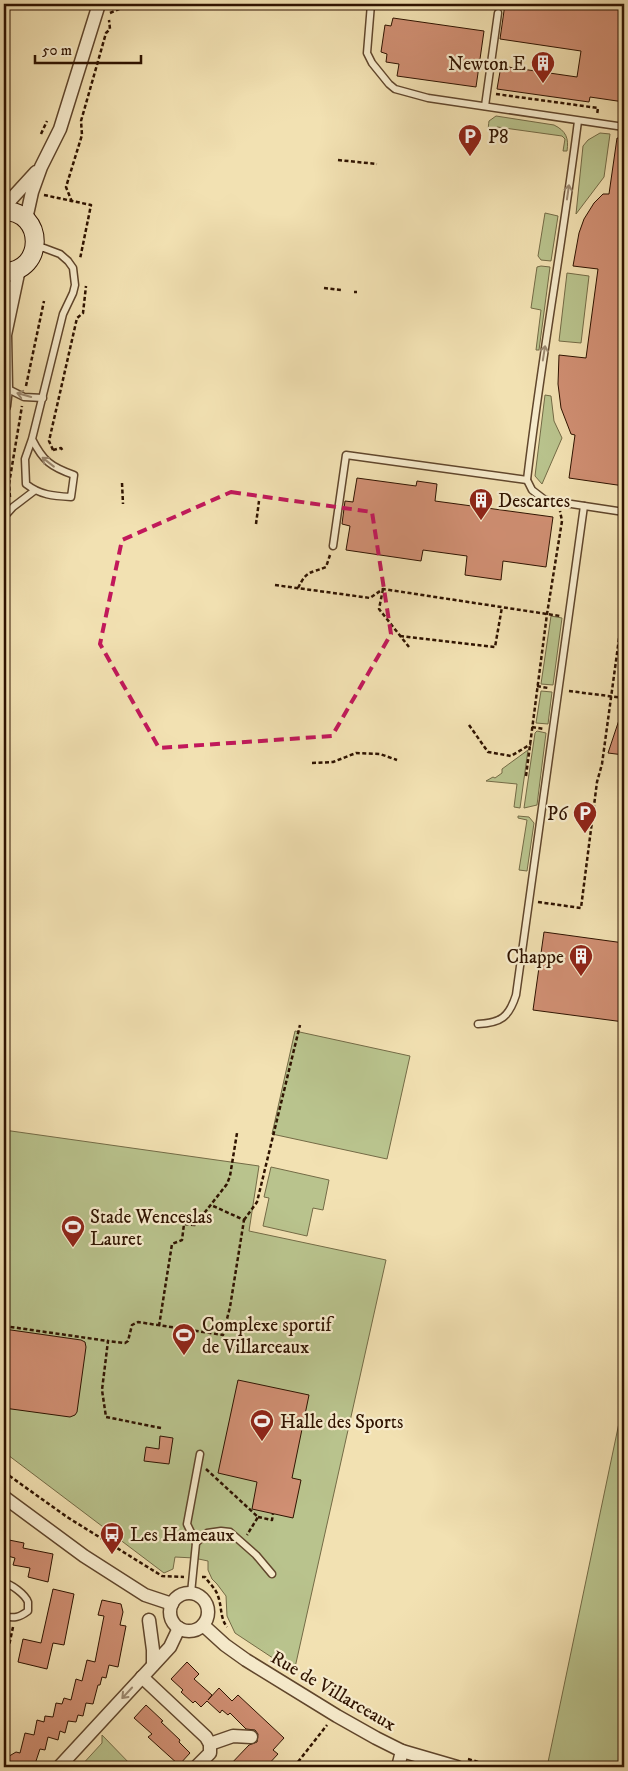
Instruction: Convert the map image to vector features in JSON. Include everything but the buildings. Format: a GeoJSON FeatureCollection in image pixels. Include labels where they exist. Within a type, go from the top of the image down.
{"type":"FeatureCollection","features":[{"type":"Feature","properties":{"kind":"street"},"geometry":{"type":"LineString","coordinates":[[26,219],[32,192],[41,167],[60,129],[99,4]]}},
{"type":"Feature","properties":{"kind":"street"},"geometry":{"type":"LineString","coordinates":[[4,207],[41,167]]}},
{"type":"Feature","properties":{"kind":"street"},"geometry":{"type":"LineString","coordinates":[[4,211],[18,214],[26,219],[34,232],[35,247],[27,263],[12,271],[4,332],[6,388],[4,406]]}},
{"type":"Feature","properties":{"kind":"street"},"geometry":{"type":"LineString","coordinates":[[4,1497],[84,1556],[145,1595],[172,1604]]}},
{"type":"Feature","properties":{"kind":"street"},"geometry":{"type":"LineString","coordinates":[[191,1593],[202,1598],[208,1608],[208,1614],[203,1625],[189,1631],[179,1628],[172,1620],[170,1609],[180,1595],[191,1593]]}},
{"type":"Feature","properties":{"kind":"street"},"geometry":{"type":"LineString","coordinates":[[149,1620],[153,1665]]}},
{"type":"Feature","properties":{"kind":"street","name":"Rue de Villarceaux"},"geometry":{"type":"LineString","coordinates":[[203,1625],[246,1660],[336,1716],[376,1738],[402,1750],[458,1762]]}},
{"type":"Feature","properties":{"kind":"street"},"geometry":{"type":"LineString","coordinates":[[59,1767],[170,1647],[179,1628]]}},
{"type":"Feature","properties":{"kind":"street"},"geometry":{"type":"LineString","coordinates":[[142,1677],[206,1737],[210,1744],[210,1753],[196,1767]]}},
{"type":"Feature","properties":{"kind":"street"},"geometry":{"type":"LineString","coordinates":[[210,1744],[233,1736],[251,1737]]}},
{"type":"Feature","properties":{"kind":"street"},"geometry":{"type":"LineString","coordinates":[[398,1767],[402,1750]]}},
{"type":"Feature","properties":{"kind":"lane"},"geometry":{"type":"LineString","coordinates":[[371,4],[367,53],[372,64],[389,84],[400,92],[428,98],[624,127]]}},
{"type":"Feature","properties":{"kind":"lane"},"geometry":{"type":"LineString","coordinates":[[485,106],[498,13]]}},
{"type":"Feature","properties":{"kind":"lane"},"geometry":{"type":"LineString","coordinates":[[578,121],[558,266],[536,401],[527,480],[532,490],[545,500],[624,512]]}},
{"type":"Feature","properties":{"kind":"lane"},"geometry":{"type":"LineString","coordinates":[[32,439],[40,456],[58,470],[74,475],[71,496],[56,496],[34,491],[26,484],[25,460],[43,398],[63,314],[73,293],[75,276],[73,268],[60,254],[35,247]]}},
{"type":"Feature","properties":{"kind":"lane"},"geometry":{"type":"LineString","coordinates":[[6,388],[24,397],[43,398]]}},
{"type":"Feature","properties":{"kind":"lane"},"geometry":{"type":"LineString","coordinates":[[333,546],[346,455],[527,480]]}},
{"type":"Feature","properties":{"kind":"lane"},"geometry":{"type":"LineString","coordinates":[[4,517],[13,507],[34,491]]}},
{"type":"Feature","properties":{"kind":"lane"},"geometry":{"type":"LineString","coordinates":[[478,1024],[491,1023],[501,1019],[511,1008],[516,995],[584,506]]}},
{"type":"Feature","properties":{"kind":"lane"},"geometry":{"type":"LineString","coordinates":[[191,1593],[196,1543],[187,1524],[200,1463],[200,1454]]}},
{"type":"Feature","properties":{"kind":"lane"},"geometry":{"type":"LineString","coordinates":[[196,1543],[207,1533],[230,1532],[256,1555],[272,1574]]}},
{"type":"Feature","properties":{"kind":"lane"},"geometry":{"type":"LineString","coordinates":[[4,1583],[8,1583],[28,1602],[28,1611],[21,1616],[7,1617]]}},
{"type":"Feature","properties":{"kind":"path"},"geometry":{"type":"LineString","coordinates":[[72,202],[66,187],[82,134],[81,121],[106,32],[110,28],[108,14],[124,7],[125,4]]}},
{"type":"Feature","properties":{"kind":"path"},"geometry":{"type":"LineString","coordinates":[[40,136],[48,120]]}},
{"type":"Feature","properties":{"kind":"path"},"geometry":{"type":"LineString","coordinates":[[338,160],[378,164]]}},
{"type":"Feature","properties":{"kind":"path"},"geometry":{"type":"LineString","coordinates":[[90,205],[96,206]]}},
{"type":"Feature","properties":{"kind":"path"},"geometry":{"type":"LineString","coordinates":[[324,288],[341,290]]}},
{"type":"Feature","properties":{"kind":"path"},"geometry":{"type":"LineString","coordinates":[[13,507],[10,484],[24,397],[44,301]]}},
{"type":"Feature","properties":{"kind":"path"},"geometry":{"type":"LineString","coordinates":[[122,483],[123,504]]}},
{"type":"Feature","properties":{"kind":"path"},"geometry":{"type":"LineString","coordinates":[[256,524],[259,501]]}},
{"type":"Feature","properties":{"kind":"path"},"geometry":{"type":"LineString","coordinates":[[526,776],[547,614],[562,521],[558,502]]}},
{"type":"Feature","properties":{"kind":"path"},"geometry":{"type":"LineString","coordinates":[[298,588],[303,577],[308,572],[326,567],[330,555]]}},
{"type":"Feature","properties":{"kind":"path"},"geometry":{"type":"LineString","coordinates":[[275,585],[370,598],[383,589],[568,617]]}},
{"type":"Feature","properties":{"kind":"path"},"geometry":{"type":"LineString","coordinates":[[383,589],[379,609],[409,647]]}},
{"type":"Feature","properties":{"kind":"path"},"geometry":{"type":"LineString","coordinates":[[400,636],[495,647],[502,607]]}},
{"type":"Feature","properties":{"kind":"path"},"geometry":{"type":"LineString","coordinates":[[529,896],[535,902],[580,908],[597,782],[602,764],[612,697],[621,624]]}},
{"type":"Feature","properties":{"kind":"path"},"geometry":{"type":"LineString","coordinates":[[558,690],[624,698]]}},
{"type":"Feature","properties":{"kind":"path"},"geometry":{"type":"LineString","coordinates":[[469,725],[488,752],[511,756],[531,744]]}},
{"type":"Feature","properties":{"kind":"path"},"geometry":{"type":"LineString","coordinates":[[312,763],[333,762],[356,753],[380,754],[397,760]]}},
{"type":"Feature","properties":{"kind":"path"},"geometry":{"type":"LineString","coordinates":[[4,1326],[125,1343],[128,1341],[132,1325],[135,1323],[223,1335],[230,1307],[244,1220],[257,1202],[300,1025]]}},
{"type":"Feature","properties":{"kind":"path"},"geometry":{"type":"LineString","coordinates":[[159,1326],[172,1244],[182,1240],[184,1224],[195,1225],[227,1184],[237,1133]]}},
{"type":"Feature","properties":{"kind":"path"},"geometry":{"type":"LineString","coordinates":[[211,1205],[244,1220]]}},
{"type":"Feature","properties":{"kind":"path"},"geometry":{"type":"LineString","coordinates":[[108,1341],[102,1390],[106,1417],[161,1428]]}},
{"type":"Feature","properties":{"kind":"path"},"geometry":{"type":"LineString","coordinates":[[200,1463],[258,1517],[272,1520],[273,1514]]}},
{"type":"Feature","properties":{"kind":"path"},"geometry":{"type":"LineString","coordinates":[[4,1472],[67,1517],[162,1576],[205,1576],[218,1595],[222,1620],[227,1628]]}},
{"type":"Feature","properties":{"kind":"path"},"geometry":{"type":"LineString","coordinates":[[245,1536],[258,1517]]}},
{"type":"Feature","properties":{"kind":"path"},"geometry":{"type":"LineString","coordinates":[[4,1669],[13,1627],[7,1617]]}},
{"type":"Feature","properties":{"kind":"path"},"geometry":{"type":"LineString","coordinates":[[294,1767],[336,1716]]}},
{"type":"Feature","properties":{"kind":"path"},"geometry":{"type":"LineString","coordinates":[[458,1762],[496,1767]]}},
{"type":"Feature","properties":{"kind":"highlighted area"},"geometry":{"type":"Polygon","coordinates":[[[231,492],[372,512],[391,634],[332,736],[159,748],[100,644],[122,540],[231,492]]]}},
{"type":"Feature","properties":{"kind":"green space"},"geometry":{"type":"Polygon","coordinates":[[[496,116],[554,125],[566,135],[568,142],[567,151],[563,151],[565,139],[562,136],[497,127],[496,137],[493,136],[488,126],[489,121],[496,116]]]}},
{"type":"Feature","properties":{"kind":"green space"},"geometry":{"type":"Polygon","coordinates":[[[600,133],[610,134],[604,177],[576,214],[583,146],[588,140],[600,133]]]}},
{"type":"Feature","properties":{"kind":"green space"},"geometry":{"type":"Polygon","coordinates":[[[545,213],[558,216],[551,261],[541,260],[538,256],[545,213]]]}},
{"type":"Feature","properties":{"kind":"green space"},"geometry":{"type":"Polygon","coordinates":[[[537,267],[550,267],[539,350],[536,350],[541,310],[531,308],[537,267]]]}},
{"type":"Feature","properties":{"kind":"green space"},"geometry":{"type":"Polygon","coordinates":[[[567,273],[589,276],[581,343],[559,341],[567,273]]]}},
{"type":"Feature","properties":{"kind":"green space"},"geometry":{"type":"Polygon","coordinates":[[[545,395],[551,396],[554,421],[562,438],[542,484],[535,476],[545,395]]]}},
{"type":"Feature","properties":{"kind":"green space"},"geometry":{"type":"Polygon","coordinates":[[[551,616],[562,618],[553,685],[541,684],[551,616]]]}},
{"type":"Feature","properties":{"kind":"green space"},"geometry":{"type":"Polygon","coordinates":[[[541,691],[552,692],[548,724],[536,723],[541,691]]]}},
{"type":"Feature","properties":{"kind":"green space"},"geometry":{"type":"Polygon","coordinates":[[[537,731],[546,733],[537,805],[524,808],[535,733],[537,731]]]}},
{"type":"Feature","properties":{"kind":"green space"},"geometry":{"type":"Polygon","coordinates":[[[528,750],[520,808],[514,807],[517,784],[486,781],[502,773],[502,769],[528,750]]]}},
{"type":"Feature","properties":{"kind":"green space"},"geometry":{"type":"Polygon","coordinates":[[[518,816],[529,817],[534,823],[527,871],[519,870],[527,820],[518,818],[518,816]]]}},
{"type":"Feature","properties":{"kind":"green space"},"geometry":{"type":"Polygon","coordinates":[[[295,1031],[410,1056],[387,1159],[272,1134],[295,1031]]]}},
{"type":"Feature","properties":{"kind":"green space","name":"Complexe sportif de Villarceaux"},"geometry":{"type":"Polygon","coordinates":[[[4,1130],[259,1166],[249,1231],[386,1260],[294,1672],[235,1633],[227,1616],[226,1596],[212,1579],[208,1570],[208,1561],[175,1557],[173,1569],[164,1573],[4,1452],[4,1130]]]}},
{"type":"Feature","properties":{"kind":"green space"},"geometry":{"type":"Polygon","coordinates":[[[271,1167],[329,1180],[323,1210],[313,1208],[307,1236],[263,1226],[269,1198],[264,1197],[271,1167]]]}},
{"type":"Feature","properties":{"kind":"green space"},"geometry":{"type":"Polygon","coordinates":[[[624,1399],[624,1767],[547,1767],[624,1399]]]}},
{"type":"Feature","properties":{"kind":"green space"},"geometry":{"type":"Polygon","coordinates":[[[102,1735],[133,1767],[80,1767],[102,1743],[102,1735]]]}},
{"type":"Feature","properties":{"kind":"place","name":"Newton E"},"geometry":{"type":"Point","coordinates":[543,84]}},
{"type":"Feature","properties":{"kind":"place","name":"P8"},"geometry":{"type":"Point","coordinates":[470,157]}},
{"type":"Feature","properties":{"kind":"place","name":"Descartes"},"geometry":{"type":"Point","coordinates":[481,521]}},
{"type":"Feature","properties":{"kind":"place","name":"P6"},"geometry":{"type":"Point","coordinates":[585,834]}},
{"type":"Feature","properties":{"kind":"place","name":"Chappe"},"geometry":{"type":"Point","coordinates":[581,977]}},
{"type":"Feature","properties":{"kind":"place","name":"Stade Wenceslas Lauret"},"geometry":{"type":"Point","coordinates":[73,1248]}},
{"type":"Feature","properties":{"kind":"place","name":"Complexe sportif de Villarceaux"},"geometry":{"type":"Point","coordinates":[184,1356]}},
{"type":"Feature","properties":{"kind":"place","name":"Halle des Sports"},"geometry":{"type":"Point","coordinates":[262,1442]}},
{"type":"Feature","properties":{"kind":"place","name":"Les Hameaux"},"geometry":{"type":"Point","coordinates":[112,1555]}}]}
